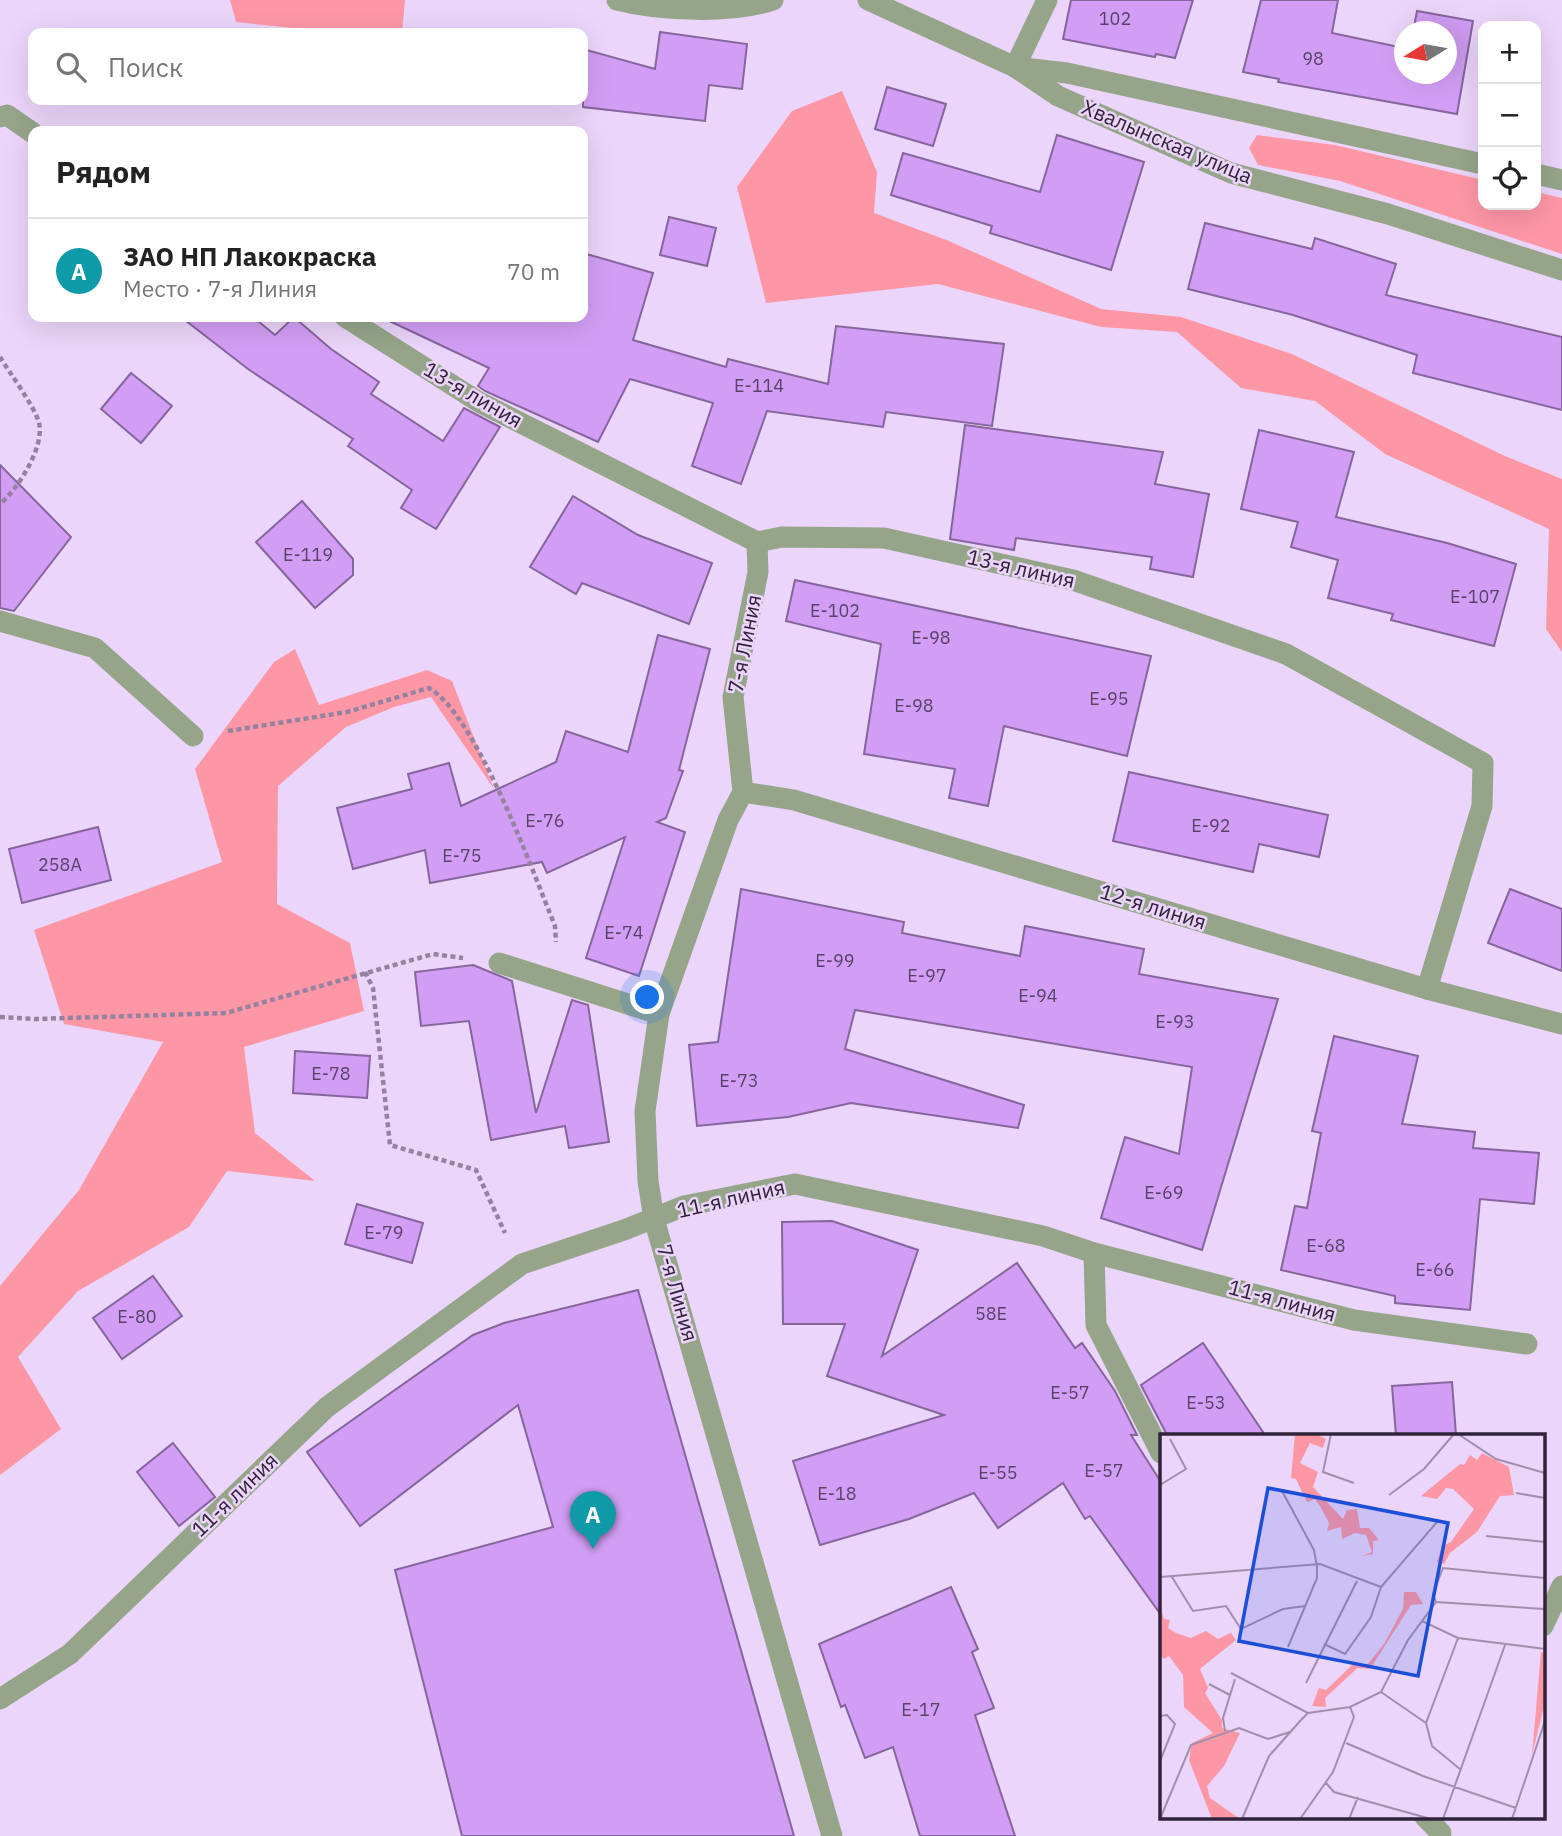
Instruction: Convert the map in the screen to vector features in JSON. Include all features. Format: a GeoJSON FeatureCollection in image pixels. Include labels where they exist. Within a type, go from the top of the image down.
{"type":"FeatureCollection","features":[{"type":"Feature","properties":{"kind":"street"},"geometry":{"type":"LineString","coordinates":[[617,0],[634,4],[727,9],[774,0]]}},
{"type":"Feature","properties":{"kind":"street","name":"Хвалынская улица"},"geometry":{"type":"LineString","coordinates":[[867,0],[1015,66],[1058,96],[1231,173],[1388,214],[1562,270]]}},
{"type":"Feature","properties":{"kind":"street"},"geometry":{"type":"LineString","coordinates":[[1047,0],[1015,66],[1067,73],[1478,162]]}},
{"type":"Feature","properties":{"kind":"street"},"geometry":{"type":"LineString","coordinates":[[3,116],[28,130]]}},
{"type":"Feature","properties":{"kind":"street"},"geometry":{"type":"LineString","coordinates":[[1541,175],[1562,180]]}},
{"type":"Feature","properties":{"kind":"street","name":"13-я линия"},"geometry":{"type":"LineString","coordinates":[[353,322],[479,402],[757,542],[782,537],[884,538],[1073,580],[1286,654],[1483,763],[1482,806],[1427,989]]}},
{"type":"Feature","properties":{"kind":"street","name":"7-я Линия"},"geometry":{"type":"LineString","coordinates":[[757,542],[758,572],[733,697],[743,792],[728,820],[659,1014],[645,1111],[648,1181],[654,1219],[832,1836]]}},
{"type":"Feature","properties":{"kind":"street"},"geometry":{"type":"LineString","coordinates":[[0,621],[95,649],[193,736]]}},
{"type":"Feature","properties":{"kind":"street","name":"12-я линия"},"geometry":{"type":"LineString","coordinates":[[743,792],[794,800],[1427,989],[1562,1024]]}},
{"type":"Feature","properties":{"kind":"street"},"geometry":{"type":"LineString","coordinates":[[499,962],[659,1014]]}},
{"type":"Feature","properties":{"kind":"street","name":"11-я линия"},"geometry":{"type":"LineString","coordinates":[[0,1699],[70,1654],[327,1407],[522,1264],[654,1219],[684,1206],[795,1184],[1043,1236],[1094,1252],[1354,1320],[1527,1344]]}},
{"type":"Feature","properties":{"kind":"street"},"geometry":{"type":"LineString","coordinates":[[1094,1252],[1096,1325],[1160,1451]]}},
{"type":"Feature","properties":{"kind":"street"},"geometry":{"type":"LineString","coordinates":[[1544,1624],[1562,1586]]}},
{"type":"Feature","properties":{"kind":"street"},"geometry":{"type":"LineString","coordinates":[[1427,1818],[1443,1828]]}},
{"type":"Feature","properties":{"kind":"path"},"geometry":{"type":"LineString","coordinates":[[0,357],[40,424],[34,455],[12,494],[0,504]]}},
{"type":"Feature","properties":{"kind":"path"},"geometry":{"type":"LineString","coordinates":[[193,736],[346,712],[429,688],[445,697],[496,784],[555,926],[557,982]]}},
{"type":"Feature","properties":{"kind":"path"},"geometry":{"type":"LineString","coordinates":[[0,1017],[36,1019],[226,1013],[433,954],[499,962]]}},
{"type":"Feature","properties":{"kind":"path"},"geometry":{"type":"LineString","coordinates":[[365,972],[373,988],[390,1145],[476,1170],[522,1264]]}},
{"type":"Feature","properties":{"kind":"shaded area"},"geometry":{"type":"Polygon","coordinates":[[[230,0],[405,0],[402,28],[293,28],[236,22],[230,0]]]}},
{"type":"Feature","properties":{"kind":"shaded area"},"geometry":{"type":"Polygon","coordinates":[[[842,91],[877,172],[874,213],[949,241],[1101,309],[1181,317],[1292,354],[1505,456],[1562,479],[1562,652],[1546,629],[1549,529],[1385,454],[1315,401],[1241,388],[1177,332],[1101,327],[938,284],[766,303],[737,187],[792,111],[842,91]]]}},
{"type":"Feature","properties":{"kind":"shaded area"},"geometry":{"type":"Polygon","coordinates":[[[1257,135],[1335,145],[1478,179],[1478,210],[1541,210],[1541,193],[1562,198],[1562,254],[1340,181],[1258,165],[1249,148],[1257,135]]]}},
{"type":"Feature","properties":{"kind":"shaded area"},"geometry":{"type":"Polygon","coordinates":[[[295,649],[319,705],[427,670],[452,681],[494,789],[431,697],[394,707],[346,727],[278,786],[277,904],[350,943],[364,1011],[244,1047],[255,1133],[315,1181],[227,1171],[189,1227],[78,1291],[18,1357],[61,1429],[0,1475],[0,1286],[79,1190],[163,1042],[64,1024],[34,930],[222,862],[195,769],[274,662],[295,649]]]}},
{"type":"Feature","properties":{"kind":"building"},"geometry":{"type":"Polygon","coordinates":[[[1071,0],[1193,0],[1175,58],[1156,54],[1155,57],[1063,39],[1071,0]]]}},
{"type":"Feature","properties":{"kind":"building"},"geometry":{"type":"Polygon","coordinates":[[[1261,0],[1338,0],[1332,33],[1394,46],[1394,84],[1457,84],[1457,21],[1415,21],[1417,11],[1473,21],[1457,114],[1278,82],[1279,79],[1243,72],[1261,0]]]}},
{"type":"Feature","properties":{"kind":"building"},"geometry":{"type":"Polygon","coordinates":[[[660,32],[747,44],[742,89],[709,85],[705,121],[583,107],[588,105],[588,50],[655,69],[660,32]]]}},
{"type":"Feature","properties":{"kind":"building"},"geometry":{"type":"Polygon","coordinates":[[[887,87],[946,104],[933,146],[875,129],[887,87]]]}},
{"type":"Feature","properties":{"kind":"building"},"geometry":{"type":"Polygon","coordinates":[[[1057,135],[1144,162],[1111,270],[990,233],[992,226],[891,195],[903,153],[1040,192],[1057,135]]]}},
{"type":"Feature","properties":{"kind":"building"},"geometry":{"type":"Polygon","coordinates":[[[669,217],[716,228],[707,266],[660,255],[669,217]]]}},
{"type":"Feature","properties":{"kind":"building"},"geometry":{"type":"Polygon","coordinates":[[[1205,223],[1312,249],[1315,238],[1396,264],[1386,295],[1562,337],[1562,410],[1413,373],[1417,355],[1293,315],[1188,289],[1205,223]]]}},
{"type":"Feature","properties":{"kind":"building"},"geometry":{"type":"Polygon","coordinates":[[[588,254],[653,273],[633,340],[726,367],[728,359],[828,384],[836,326],[1004,344],[992,426],[886,412],[883,427],[767,411],[741,484],[692,466],[713,403],[630,379],[598,442],[485,391],[478,386],[489,368],[392,322],[588,322],[588,254]]]}},
{"type":"Feature","properties":{"kind":"building"},"geometry":{"type":"Polygon","coordinates":[[[187,322],[259,322],[275,335],[289,322],[300,322],[331,349],[379,382],[371,394],[443,441],[464,408],[500,427],[436,529],[401,508],[412,490],[348,446],[353,439],[248,369],[187,322]]]}},
{"type":"Feature","properties":{"kind":"building"},"geometry":{"type":"Polygon","coordinates":[[[131,373],[172,406],[141,443],[101,409],[131,373]]]}},
{"type":"Feature","properties":{"kind":"building"},"geometry":{"type":"Polygon","coordinates":[[[965,425],[1163,452],[1155,484],[1209,494],[1193,577],[1150,569],[1152,557],[1016,538],[1014,550],[950,539],[965,425]]]}},
{"type":"Feature","properties":{"kind":"building"},"geometry":{"type":"Polygon","coordinates":[[[1259,430],[1354,452],[1336,517],[1447,543],[1516,564],[1494,646],[1391,620],[1393,614],[1328,598],[1338,560],[1291,547],[1298,522],[1241,509],[1259,430]]]}},
{"type":"Feature","properties":{"kind":"building"},"geometry":{"type":"Polygon","coordinates":[[[0,465],[71,537],[14,611],[0,608],[0,465]]]}},
{"type":"Feature","properties":{"kind":"building"},"geometry":{"type":"Polygon","coordinates":[[[573,496],[638,535],[712,563],[689,624],[582,583],[576,594],[530,567],[573,496]]]}},
{"type":"Feature","properties":{"kind":"building"},"geometry":{"type":"Polygon","coordinates":[[[302,501],[353,559],[353,575],[315,608],[256,542],[302,501]]]}},
{"type":"Feature","properties":{"kind":"building"},"geometry":{"type":"Polygon","coordinates":[[[795,580],[1151,656],[1127,756],[1004,726],[988,806],[949,798],[955,769],[864,754],[881,644],[786,621],[795,580]]]}},
{"type":"Feature","properties":{"kind":"building"},"geometry":{"type":"Polygon","coordinates":[[[658,635],[710,649],[679,770],[683,771],[666,818],[657,822],[685,832],[639,976],[586,958],[625,837],[547,873],[542,862],[430,883],[425,850],[353,869],[337,808],[412,789],[408,774],[449,763],[461,806],[556,762],[566,731],[628,752],[658,635]]]}},
{"type":"Feature","properties":{"kind":"building"},"geometry":{"type":"Polygon","coordinates":[[[1129,772],[1328,815],[1319,857],[1259,844],[1253,872],[1113,841],[1129,772]]]}},
{"type":"Feature","properties":{"kind":"building"},"geometry":{"type":"Polygon","coordinates":[[[98,827],[111,880],[22,903],[9,849],[98,827]]]}},
{"type":"Feature","properties":{"kind":"building"},"geometry":{"type":"Polygon","coordinates":[[[741,889],[904,922],[902,933],[1020,956],[1025,926],[1144,949],[1139,974],[1278,999],[1202,1250],[1101,1218],[1125,1137],[1179,1154],[1192,1067],[855,1010],[845,1049],[1024,1105],[1018,1128],[851,1103],[788,1117],[697,1126],[689,1045],[718,1042],[741,889]]]}},
{"type":"Feature","properties":{"kind":"building"},"geometry":{"type":"Polygon","coordinates":[[[1510,889],[1562,909],[1562,971],[1488,943],[1510,889]]]}},
{"type":"Feature","properties":{"kind":"building"},"geometry":{"type":"Polygon","coordinates":[[[473,965],[512,981],[536,1113],[572,1000],[588,1005],[609,1142],[569,1148],[565,1126],[491,1140],[469,1021],[421,1026],[415,972],[473,965]]]}},
{"type":"Feature","properties":{"kind":"building"},"geometry":{"type":"Polygon","coordinates":[[[1334,1036],[1418,1056],[1402,1124],[1475,1132],[1473,1148],[1539,1153],[1534,1204],[1480,1199],[1470,1310],[1395,1303],[1395,1296],[1281,1270],[1295,1206],[1307,1208],[1321,1133],[1312,1131],[1334,1036]]]}},
{"type":"Feature","properties":{"kind":"building"},"geometry":{"type":"Polygon","coordinates":[[[295,1051],[370,1056],[367,1098],[293,1093],[295,1051]]]}},
{"type":"Feature","properties":{"kind":"building"},"geometry":{"type":"Polygon","coordinates":[[[357,1204],[423,1223],[412,1263],[345,1244],[357,1204]]]}},
{"type":"Feature","properties":{"kind":"building"},"geometry":{"type":"Polygon","coordinates":[[[832,1221],[918,1250],[882,1356],[1017,1263],[1075,1348],[1082,1343],[1115,1391],[1137,1435],[1131,1435],[1160,1480],[1160,1614],[1090,1516],[1085,1519],[1063,1483],[998,1528],[974,1493],[909,1519],[820,1545],[793,1461],[944,1415],[827,1376],[845,1324],[783,1324],[782,1222],[832,1221]]]}},
{"type":"Feature","properties":{"kind":"building"},"geometry":{"type":"Polygon","coordinates":[[[153,1276],[182,1316],[122,1359],[93,1318],[153,1276]]]}},
{"type":"Feature","properties":{"kind":"building"},"geometry":{"type":"Polygon","coordinates":[[[638,1290],[794,1836],[462,1836],[395,1570],[553,1527],[518,1405],[360,1526],[307,1452],[473,1335],[504,1323],[638,1290]]]}},
{"type":"Feature","properties":{"kind":"building"},"geometry":{"type":"Polygon","coordinates":[[[1203,1343],[1264,1434],[1166,1434],[1141,1385],[1203,1343]]]}},
{"type":"Feature","properties":{"kind":"building"},"geometry":{"type":"Polygon","coordinates":[[[1452,1382],[1456,1434],[1396,1434],[1392,1386],[1452,1382]]]}},
{"type":"Feature","properties":{"kind":"building"},"geometry":{"type":"Polygon","coordinates":[[[173,1443],[215,1497],[179,1526],[137,1472],[173,1443]]]}},
{"type":"Feature","properties":{"kind":"building"},"geometry":{"type":"Polygon","coordinates":[[[951,1587],[978,1649],[972,1652],[994,1708],[975,1715],[1015,1836],[920,1836],[893,1747],[865,1758],[845,1705],[841,1707],[819,1644],[951,1587]]]}},
{"type":"Feature","properties":{"kind":"place","name":"ЗАО НП Лакокраска"},"geometry":{"type":"Point","coordinates":[593,1549]}}]}
